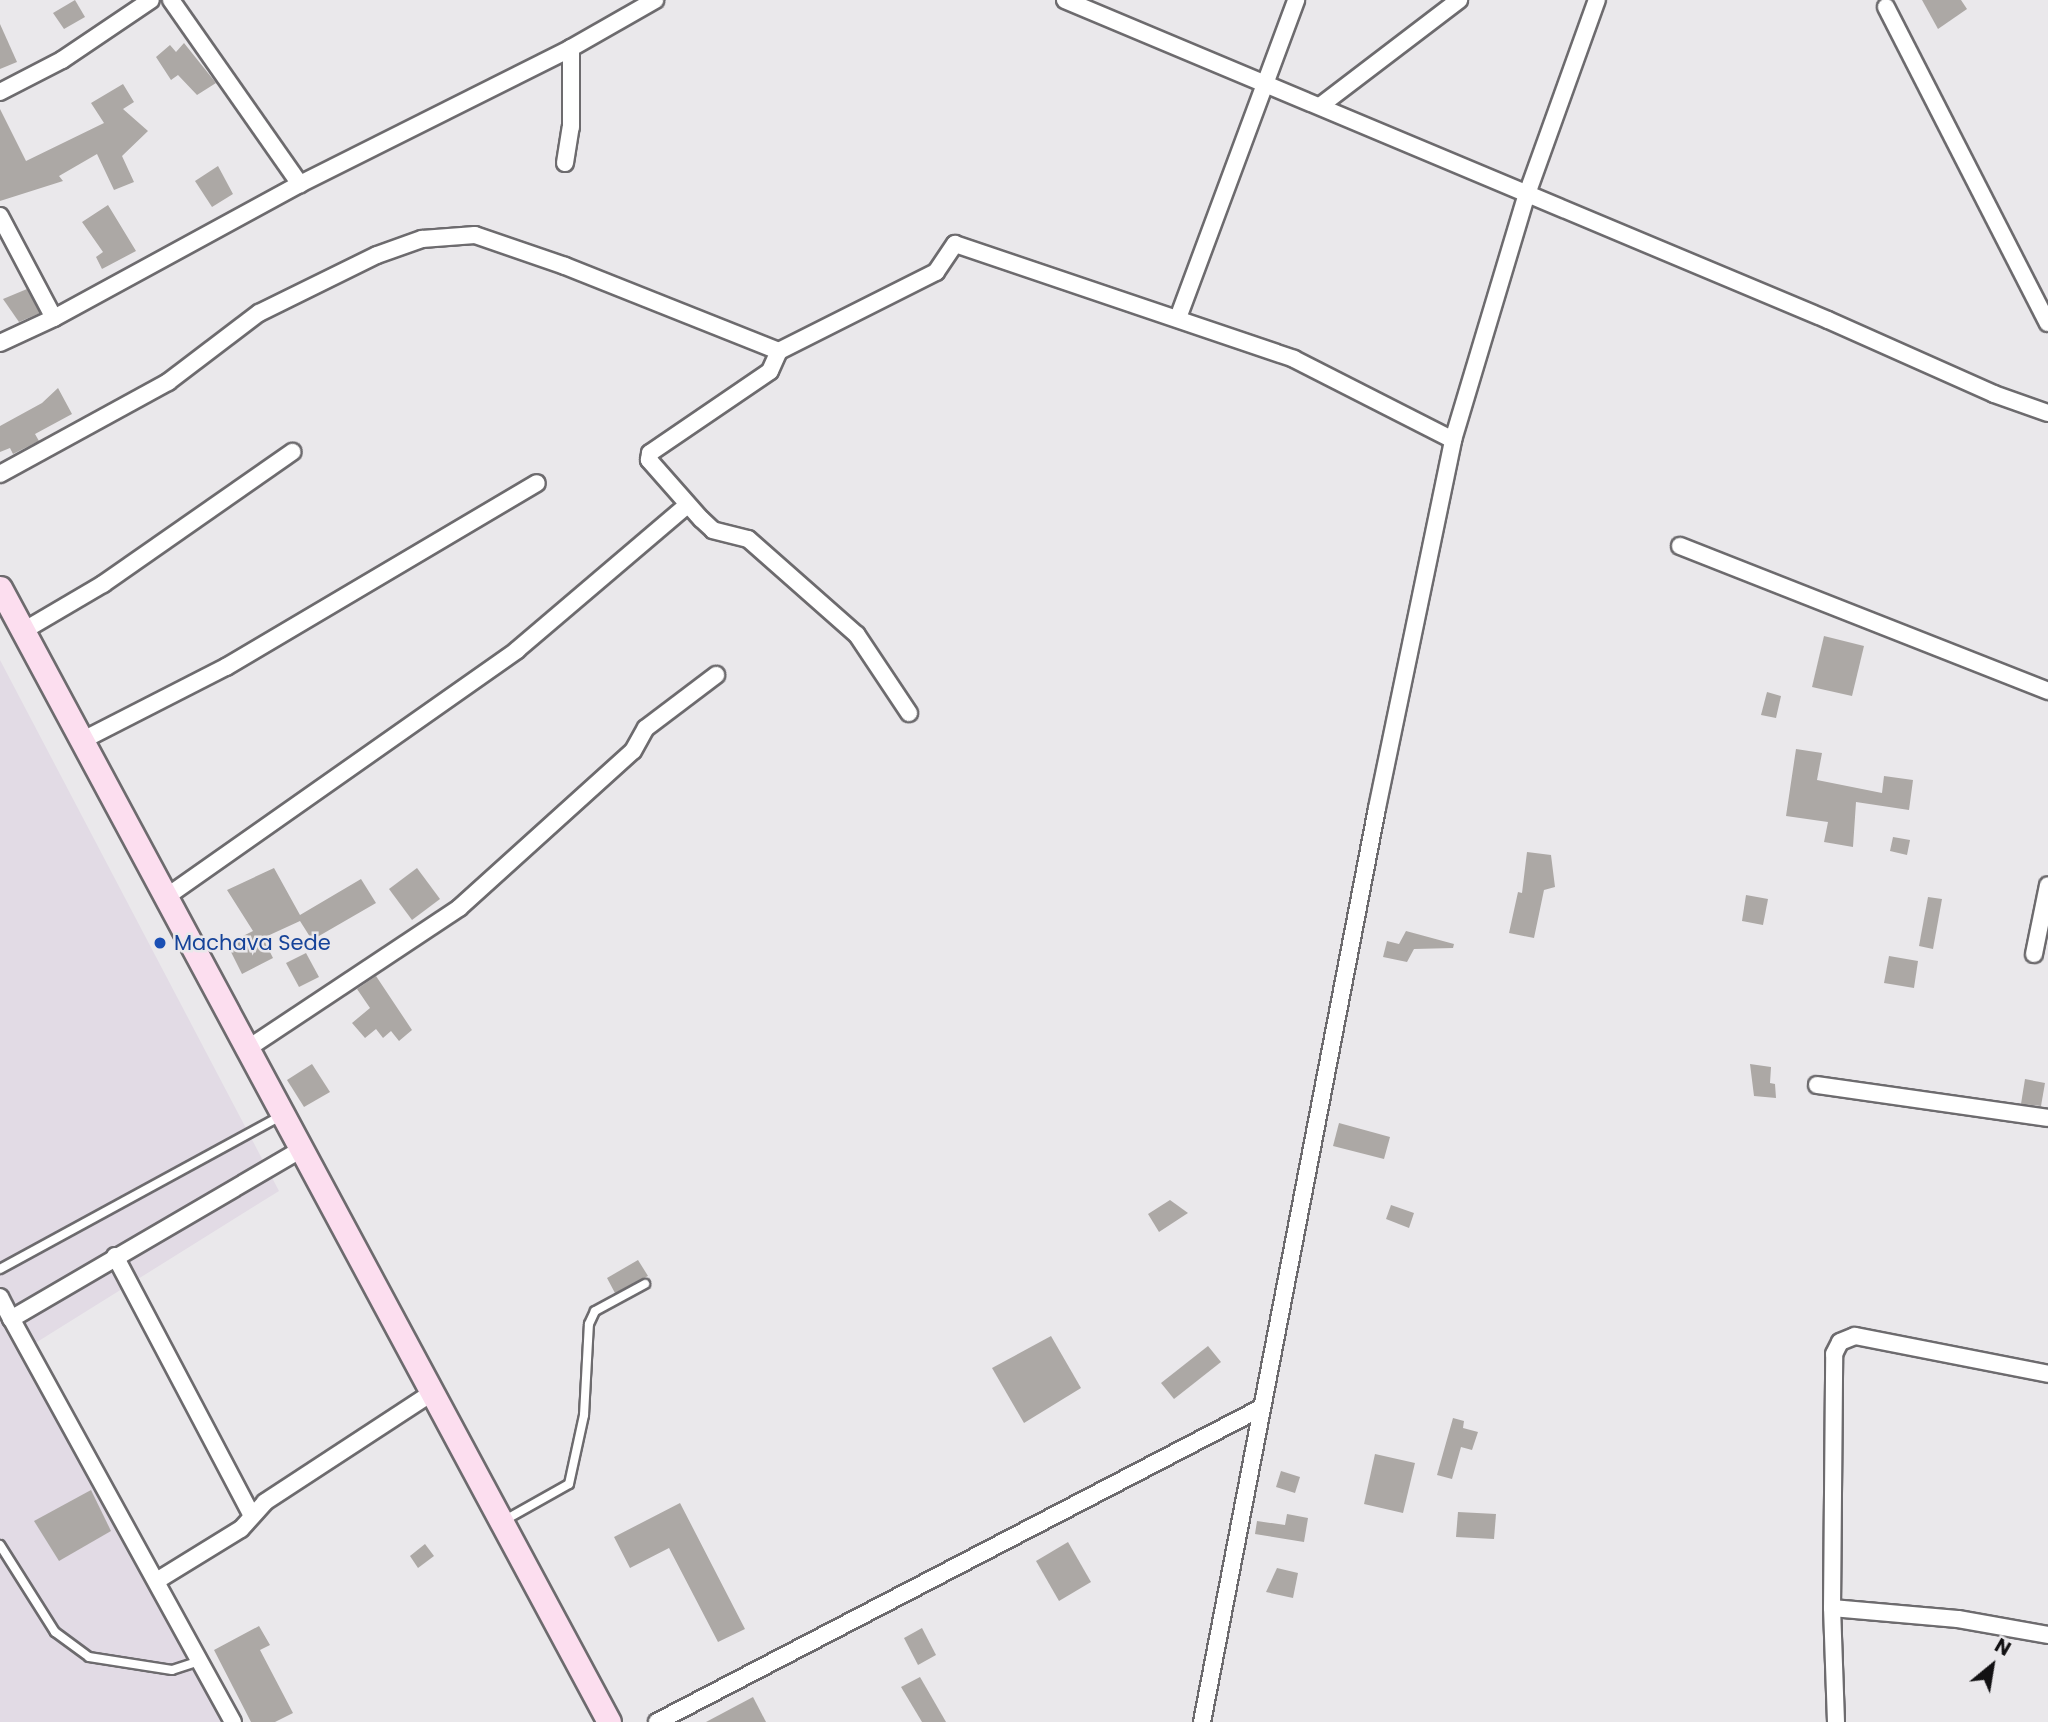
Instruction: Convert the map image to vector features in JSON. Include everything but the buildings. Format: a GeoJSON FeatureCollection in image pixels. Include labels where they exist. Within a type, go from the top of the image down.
{"type":"FeatureCollection","features":[{"type":"Feature","properties":{"kind":"main road"},"geometry":{"type":"LineString","coordinates":[[0,587],[169,895],[498,1522],[609,1722]]}},
{"type":"Feature","properties":{"kind":"street"},"geometry":{"type":"LineString","coordinates":[[0,92],[62,60],[151,0]]}},
{"type":"Feature","properties":{"kind":"street"},"geometry":{"type":"LineString","coordinates":[[171,0],[300,184]]}},
{"type":"Feature","properties":{"kind":"street"},"geometry":{"type":"LineString","coordinates":[[0,343],[54,318],[300,184],[571,48],[655,0]]}},
{"type":"Feature","properties":{"kind":"street"},"geometry":{"type":"LineString","coordinates":[[1065,0],[1994,394],[2048,412]]}},
{"type":"Feature","properties":{"kind":"street"},"geometry":{"type":"LineString","coordinates":[[1178,318],[1296,0]]}},
{"type":"Feature","properties":{"kind":"street"},"geometry":{"type":"LineString","coordinates":[[1320,106],[1459,0]]}},
{"type":"Feature","properties":{"kind":"street"},"geometry":{"type":"LineString","coordinates":[[1202,1722],[1261,1408],[1453,440],[1527,194],[1597,0]]}},
{"type":"Feature","properties":{"kind":"street"},"geometry":{"type":"LineString","coordinates":[[1886,7],[2048,323]]}},
{"type":"Feature","properties":{"kind":"street"},"geometry":{"type":"LineString","coordinates":[[565,163],[571,127],[571,48]]}},
{"type":"Feature","properties":{"kind":"street"},"geometry":{"type":"LineString","coordinates":[[0,216],[54,318]]}},
{"type":"Feature","properties":{"kind":"street"},"geometry":{"type":"LineString","coordinates":[[0,474],[168,382],[259,313],[377,254],[422,239],[475,235],[565,265],[779,351]]}},
{"type":"Feature","properties":{"kind":"street"},"geometry":{"type":"LineString","coordinates":[[909,713],[858,635],[816,595],[748,540],[713,530],[686,506],[649,460],[650,453],[769,371],[779,351],[936,272],[955,244],[1294,359],[1453,440]]}},
{"type":"Feature","properties":{"kind":"street"},"geometry":{"type":"LineString","coordinates":[[23,631],[103,584],[292,452]]}},
{"type":"Feature","properties":{"kind":"street"},"geometry":{"type":"LineString","coordinates":[[85,739],[226,667],[537,483]]}},
{"type":"Feature","properties":{"kind":"street"},"geometry":{"type":"LineString","coordinates":[[169,895],[517,650],[686,506]]}},
{"type":"Feature","properties":{"kind":"street"},"geometry":{"type":"LineString","coordinates":[[1680,546],[2048,691]]}},
{"type":"Feature","properties":{"kind":"street"},"geometry":{"type":"LineString","coordinates":[[250,1047],[459,908],[633,751],[646,727],[716,675]]}},
{"type":"Feature","properties":{"kind":"street"},"geometry":{"type":"LineString","coordinates":[[2034,954],[2048,885]]}},
{"type":"Feature","properties":{"kind":"street"},"geometry":{"type":"LineString","coordinates":[[1816,1085],[2048,1118]]}},
{"type":"Feature","properties":{"kind":"street"},"geometry":{"type":"LineString","coordinates":[[11,1319],[304,1148]]}},
{"type":"Feature","properties":{"kind":"street"},"geometry":{"type":"LineString","coordinates":[[115,1256],[252,1516]]}},
{"type":"Feature","properties":{"kind":"street"},"geometry":{"type":"LineString","coordinates":[[0,1297],[158,1580],[233,1722]]}},
{"type":"Feature","properties":{"kind":"street"},"geometry":{"type":"LineString","coordinates":[[1836,1722],[1832,1608],[1834,1353],[1840,1342],[1856,1336],[2048,1374]]}},
{"type":"Feature","properties":{"kind":"street"},"geometry":{"type":"LineString","coordinates":[[158,1580],[241,1529],[265,1502],[430,1394]]}},
{"type":"Feature","properties":{"kind":"street"},"geometry":{"type":"LineString","coordinates":[[657,1722],[1261,1408]]}},
{"type":"Feature","properties":{"kind":"street"},"geometry":{"type":"LineString","coordinates":[[1832,1608],[1958,1619],[2048,1635]]}},
{"type":"Feature","properties":{"kind":"lane"},"geometry":{"type":"LineString","coordinates":[[0,1269],[285,1114]]}},
{"type":"Feature","properties":{"kind":"lane"},"geometry":{"type":"LineString","coordinates":[[498,1522],[523,1513],[569,1484],[584,1415],[589,1324],[595,1311],[645,1284]]}},
{"type":"Feature","properties":{"kind":"lane"},"geometry":{"type":"LineString","coordinates":[[0,1545],[55,1632],[89,1657],[172,1670],[200,1661]]}},
{"type":"Feature","properties":{"kind":"shaded area"},"geometry":{"type":"Polygon","coordinates":[[[0,660],[279,1191],[21,1352],[223,1722],[0,1722],[0,660]]]}},
{"type":"Feature","properties":{"kind":"place","name":"Machava Sede"},"geometry":{"type":"Point","coordinates":[160,943]}}]}
